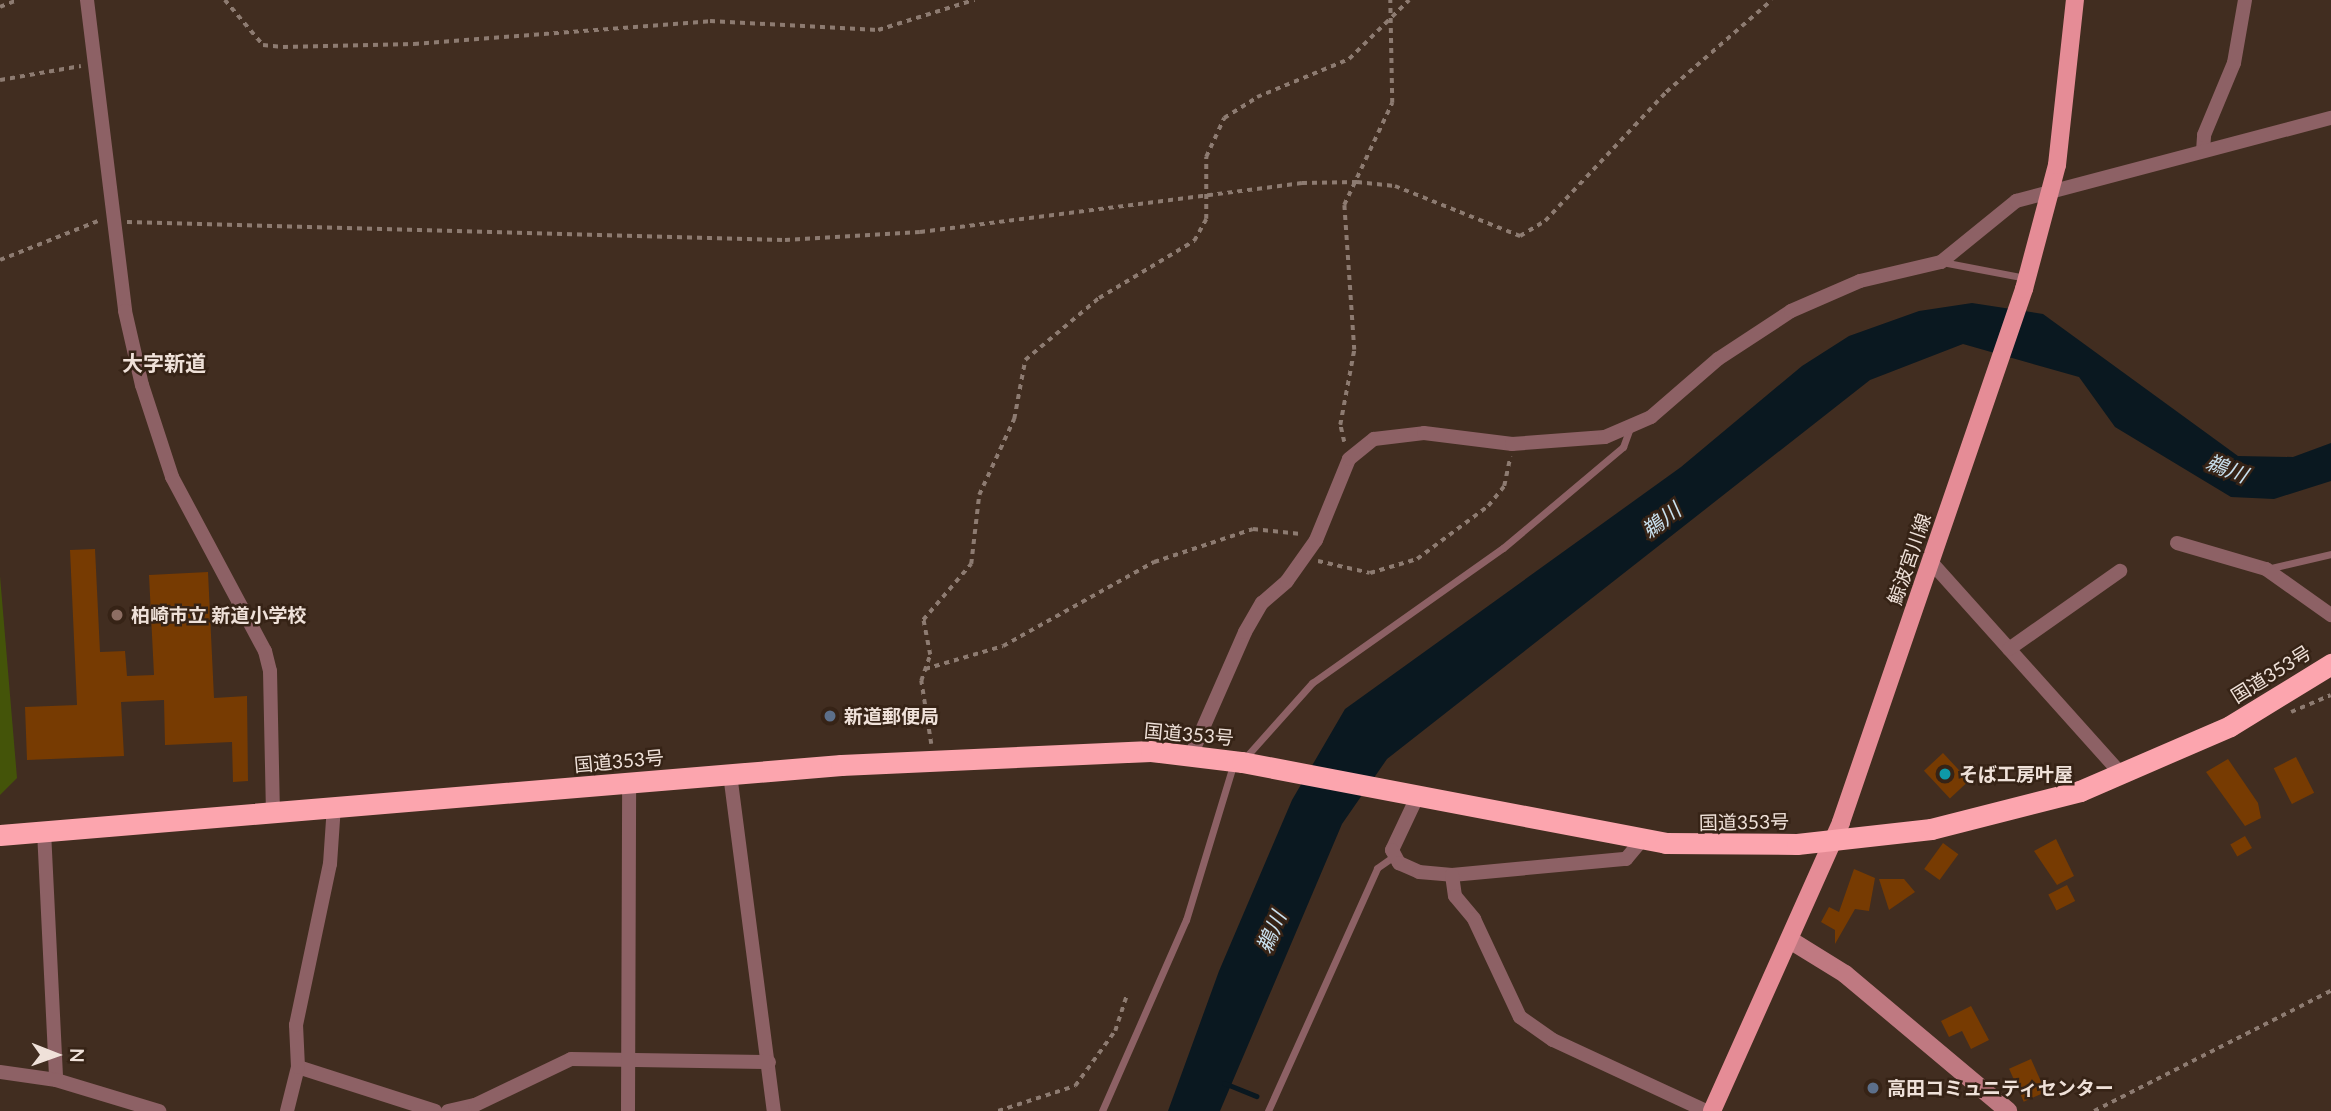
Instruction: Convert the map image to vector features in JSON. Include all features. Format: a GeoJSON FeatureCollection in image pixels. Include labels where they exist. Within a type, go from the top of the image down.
{"type":"FeatureCollection","features":[{"type":"Feature","properties":{"kind":"highway","name":"国道353号"},"geometry":{"type":"LineString","coordinates":[[0,835],[730,774],[934,760],[1192,753],[1643,839],[1712,847],[1833,841],[2001,815],[2123,775],[2230,726],[2331,664]]}},
{"type":"Feature","properties":{"kind":"main road","name":"鯨波宮川線"},"geometry":{"type":"LineString","coordinates":[[1712,1111],[1833,841],[2026,284],[2052,191],[2075,0]]}},
{"type":"Feature","properties":{"kind":"street"},"geometry":{"type":"LineString","coordinates":[[87,0],[98,63],[125,311],[172,477],[264,651],[270,671],[273,812]]}},
{"type":"Feature","properties":{"kind":"street"},"geometry":{"type":"LineString","coordinates":[[2203,152],[2204,135],[2234,63],[2245,0]]}},
{"type":"Feature","properties":{"kind":"street"},"geometry":{"type":"LineString","coordinates":[[1192,753],[1245,632],[1262,603],[1306,557],[1316,540],[1349,459],[1374,439],[1394,433],[1512,444],[1577,443],[1630,428],[1791,311],[1860,281],[1941,262],[2016,201],[2331,118]]}},
{"type":"Feature","properties":{"kind":"street"},"geometry":{"type":"LineString","coordinates":[[2176,543],[2266,569],[2331,615]]}},
{"type":"Feature","properties":{"kind":"street"},"geometry":{"type":"LineString","coordinates":[[1931,562],[2123,775]]}},
{"type":"Feature","properties":{"kind":"street"},"geometry":{"type":"LineString","coordinates":[[2009,649],[2120,571]]}},
{"type":"Feature","properties":{"kind":"street"},"geometry":{"type":"LineString","coordinates":[[730,774],[774,1111]]}},
{"type":"Feature","properties":{"kind":"street"},"geometry":{"type":"LineString","coordinates":[[628,1111],[625,1062],[629,783]]}},
{"type":"Feature","properties":{"kind":"street"},"geometry":{"type":"LineString","coordinates":[[1413,794],[1398,831],[1392,857],[1419,872],[1452,875],[1626,859],[1643,839]]}},
{"type":"Feature","properties":{"kind":"street"},"geometry":{"type":"LineString","coordinates":[[287,1111],[298,1068],[296,1025],[330,864],[334,806]]}},
{"type":"Feature","properties":{"kind":"street"},"geometry":{"type":"LineString","coordinates":[[44,831],[56,1080]]}},
{"type":"Feature","properties":{"kind":"street"},"geometry":{"type":"LineString","coordinates":[[1452,875],[1455,896],[1474,919],[1520,1017],[1539,1033],[1706,1111]]}},
{"type":"Feature","properties":{"kind":"street"},"geometry":{"type":"LineString","coordinates":[[1790,940],[1845,974],[2008,1111]]}},
{"type":"Feature","properties":{"kind":"street"},"geometry":{"type":"LineString","coordinates":[[448,1111],[475,1105],[562,1060],[769,1062]]}},
{"type":"Feature","properties":{"kind":"street"},"geometry":{"type":"LineString","coordinates":[[298,1068],[435,1111]]}},
{"type":"Feature","properties":{"kind":"street"},"geometry":{"type":"LineString","coordinates":[[0,1072],[56,1080],[159,1111]]}},
{"type":"Feature","properties":{"kind":"lane"},"geometry":{"type":"LineString","coordinates":[[1941,262],[2026,284]]}},
{"type":"Feature","properties":{"kind":"lane"},"geometry":{"type":"LineString","coordinates":[[1102,1111],[1186,920],[1242,762],[1312,683],[1513,539],[1623,447],[1630,428]]}},
{"type":"Feature","properties":{"kind":"lane"},"geometry":{"type":"LineString","coordinates":[[2266,569],[2331,554]]}},
{"type":"Feature","properties":{"kind":"lane"},"geometry":{"type":"LineString","coordinates":[[1268,1111],[1377,868],[1392,857]]}},
{"type":"Feature","properties":{"kind":"path"},"geometry":{"type":"LineString","coordinates":[[0,7],[17,0]]}},
{"type":"Feature","properties":{"kind":"path"},"geometry":{"type":"LineString","coordinates":[[225,0],[263,45],[283,47],[524,38],[709,21],[878,30],[974,0]]}},
{"type":"Feature","properties":{"kind":"path"},"geometry":{"type":"LineString","coordinates":[[1349,459],[1340,425],[1354,350],[1344,205],[1392,103],[1390,0]]}},
{"type":"Feature","properties":{"kind":"path"},"geometry":{"type":"LineString","coordinates":[[934,760],[921,681],[930,644],[923,620],[971,564],[979,495],[1014,419],[1025,360],[1099,298],[1194,241],[1206,219],[1202,196],[1211,138],[1224,118],[1257,97],[1349,59],[1409,0]]}},
{"type":"Feature","properties":{"kind":"path"},"geometry":{"type":"LineString","coordinates":[[0,260],[92,220],[785,240],[920,232],[1343,181],[1395,186],[1508,234],[1531,234],[1667,92],[1772,0]]}},
{"type":"Feature","properties":{"kind":"path"},"geometry":{"type":"LineString","coordinates":[[0,80],[98,63]]}},
{"type":"Feature","properties":{"kind":"path"},"geometry":{"type":"LineString","coordinates":[[1306,557],[1370,573],[1417,559],[1488,506],[1504,486],[1512,444]]}},
{"type":"Feature","properties":{"kind":"path"},"geometry":{"type":"LineString","coordinates":[[925,669],[1003,646],[1154,562],[1241,533],[1288,531],[1316,540]]}},
{"type":"Feature","properties":{"kind":"path"},"geometry":{"type":"LineString","coordinates":[[2094,1111],[2331,991]]}},
{"type":"Feature","properties":{"kind":"path"},"geometry":{"type":"LineString","coordinates":[[998,1111],[1075,1086],[1115,1031],[1126,997]]}},
{"type":"Feature","properties":{"kind":"green space"},"geometry":{"type":"Polygon","coordinates":[[[0,576],[17,778],[0,795],[0,576]]]}},
{"type":"Feature","properties":{"kind":"water","name":"鵜川"},"geometry":{"type":"Polygon","coordinates":[[[1972,303],[2043,314],[2238,456],[2293,457],[2331,443],[2331,481],[2274,499],[2231,497],[2115,427],[2079,377],[1963,344],[1870,380],[1387,759],[1342,824],[1220,1111],[1168,1111],[1219,971],[1292,800],[1345,709],[1681,467],[1802,366],[1849,336],[1919,311],[1972,303]]]}},
{"type":"Feature","properties":{"kind":"building"},"geometry":{"type":"Polygon","coordinates":[[[95,549],[100,652],[125,651],[127,676],[154,675],[149,575],[208,572],[214,698],[247,696],[248,781],[233,782],[232,742],[165,745],[164,700],[121,702],[124,756],[27,760],[25,707],[77,705],[70,550],[95,549]]]}},
{"type":"Feature","properties":{"kind":"building","name":"そば工房叶屋"},"geometry":{"type":"Polygon","coordinates":[[[1943,753],[1969,781],[1950,799],[1924,771],[1943,753]]]}},
{"type":"Feature","properties":{"kind":"building"},"geometry":{"type":"Polygon","coordinates":[[[2296,757],[2314,793],[2292,804],[2274,768],[2296,757]]]}},
{"type":"Feature","properties":{"kind":"building"},"geometry":{"type":"Polygon","coordinates":[[[2228,759],[2258,803],[2261,818],[2245,826],[2206,772],[2228,759]]]}},
{"type":"Feature","properties":{"kind":"building"},"geometry":{"type":"Polygon","coordinates":[[[2245,836],[2252,848],[2237,857],[2230,844],[2245,836]]]}},
{"type":"Feature","properties":{"kind":"building"},"geometry":{"type":"Polygon","coordinates":[[[2056,839],[2074,876],[2057,885],[2034,851],[2056,839]]]}},
{"type":"Feature","properties":{"kind":"building"},"geometry":{"type":"Polygon","coordinates":[[[1943,843],[1958,854],[1940,880],[1924,869],[1943,843]]]}},
{"type":"Feature","properties":{"kind":"building"},"geometry":{"type":"Polygon","coordinates":[[[1854,869],[1875,878],[1869,911],[1855,909],[1835,944],[1835,930],[1821,922],[1829,907],[1839,912],[1854,869]]]}},
{"type":"Feature","properties":{"kind":"building"},"geometry":{"type":"Polygon","coordinates":[[[1879,879],[1904,879],[1915,892],[1889,910],[1879,879]]]}},
{"type":"Feature","properties":{"kind":"building"},"geometry":{"type":"Polygon","coordinates":[[[2067,885],[2075,901],[2056,911],[2048,895],[2067,885]]]}},
{"type":"Feature","properties":{"kind":"building"},"geometry":{"type":"Polygon","coordinates":[[[1971,1006],[1989,1040],[1971,1049],[1962,1031],[1949,1037],[1941,1021],[1971,1006]]]}},
{"type":"Feature","properties":{"kind":"building"},"geometry":{"type":"Polygon","coordinates":[[[2031,1059],[2046,1092],[2024,1102],[2009,1069],[2031,1059]]]}},
{"type":"Feature","properties":{"kind":"waterway"},"geometry":{"type":"LineString","coordinates":[[1224,1083],[1257,1096]]}},
{"type":"Feature","properties":{"kind":"place","name":"柏崎市立 新道小学校"},"geometry":{"type":"Point","coordinates":[117,615]}},
{"type":"Feature","properties":{"kind":"place","name":"新道郵便局"},"geometry":{"type":"Point","coordinates":[830,716]}},
{"type":"Feature","properties":{"kind":"place","name":"そば工房叶屋"},"geometry":{"type":"Point","coordinates":[1945,774]}},
{"type":"Feature","properties":{"kind":"place","name":"高田コミュニティセンター"},"geometry":{"type":"Point","coordinates":[1873,1088]}},
{"type":"Feature","properties":{"kind":"district","name":"大字新道"},"geometry":{"type":"Point","coordinates":[164,363]}}]}
